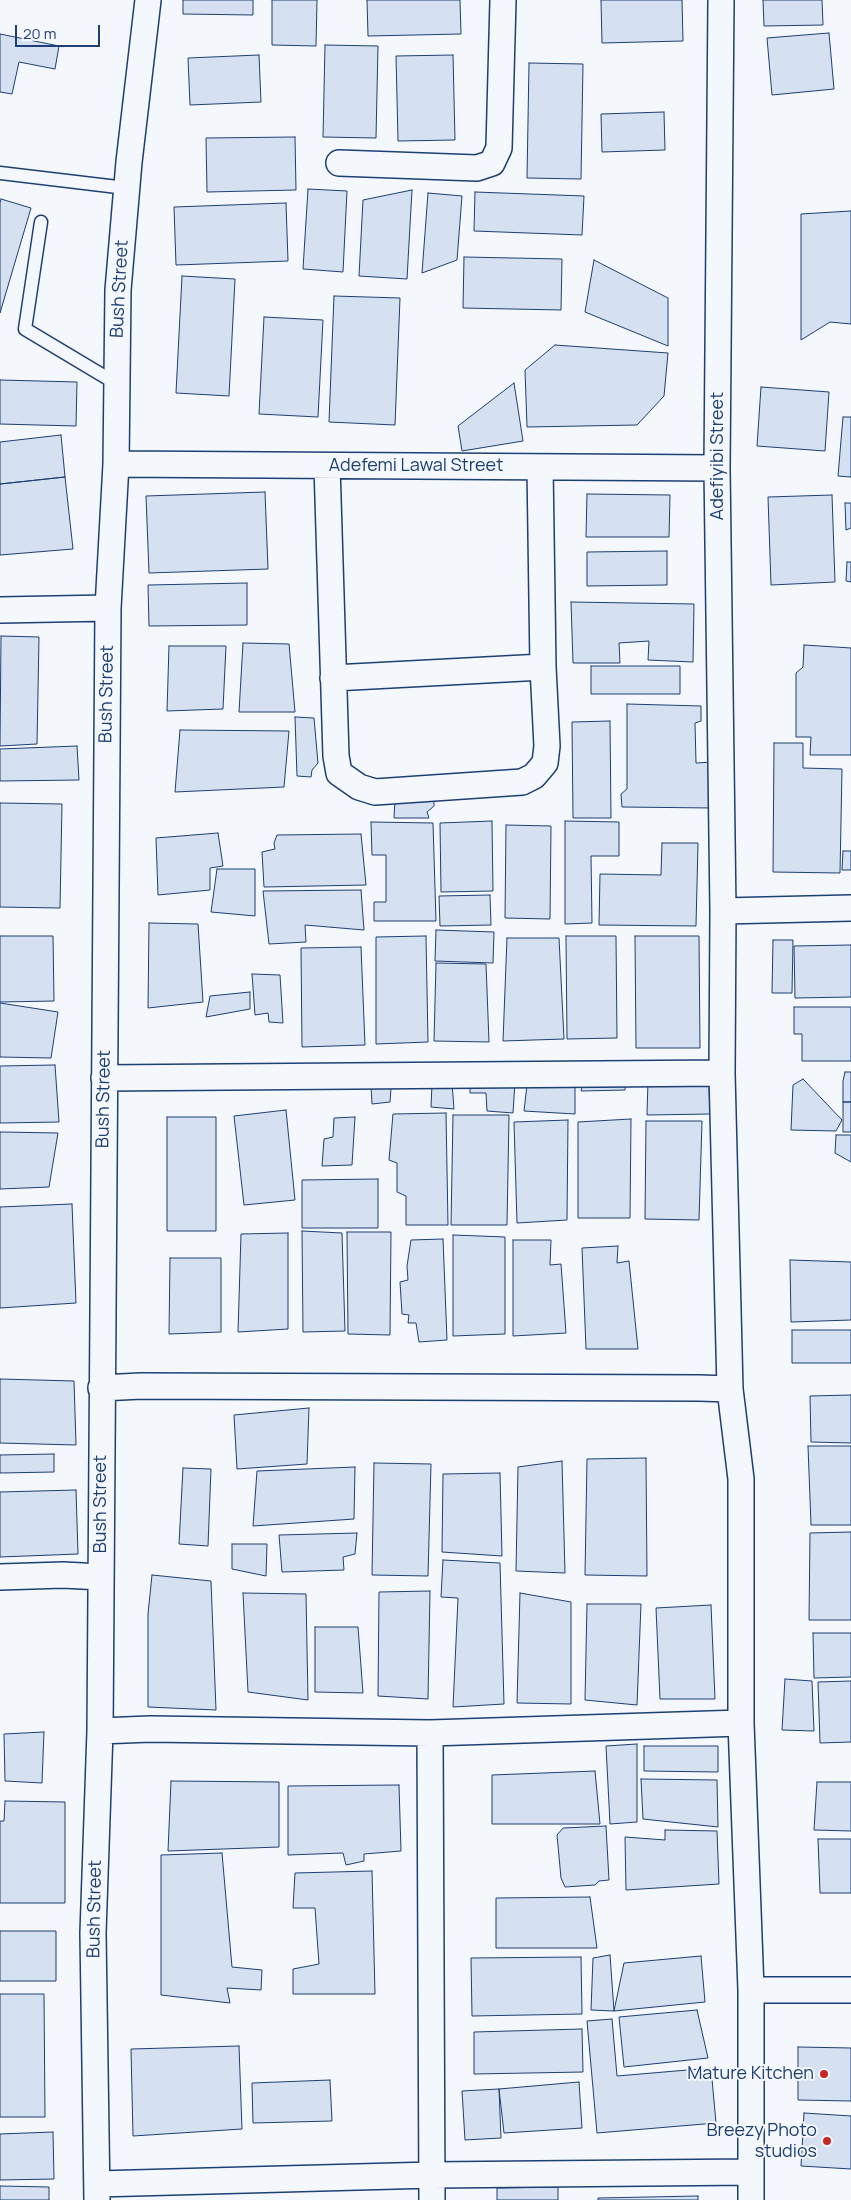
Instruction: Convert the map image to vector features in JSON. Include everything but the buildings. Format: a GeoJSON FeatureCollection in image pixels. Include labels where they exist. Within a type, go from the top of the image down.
{"type":"FeatureCollection","features":[{"type":"Feature","properties":{"kind":"street","name":"Bush Street"},"geometry":{"type":"LineString","coordinates":[[97,2192],[93,1932],[100,1731],[108,608],[116,464],[118,290],[126,188],[148,0]]}},
{"type":"Feature","properties":{"kind":"street"},"geometry":{"type":"LineString","coordinates":[[339,163],[477,168],[492,163],[499,148],[503,0]]}},
{"type":"Feature","properties":{"kind":"street","name":"Adefiyibi Street"},"geometry":{"type":"LineString","coordinates":[[721,0],[717,468],[723,911],[722,1074],[730,1390],[741,1479],[741,1723],[751,1990],[751,2200]]}},
{"type":"Feature","properties":{"kind":"street","name":"Adefemi Lawal Street"},"geometry":{"type":"LineString","coordinates":[[116,464],[717,468]]}},
{"type":"Feature","properties":{"kind":"street"},"geometry":{"type":"LineString","coordinates":[[327,466],[336,756],[339,773],[359,787],[375,792],[522,782],[534,776],[545,763],[547,746],[543,667],[540,467]]}},
{"type":"Feature","properties":{"kind":"street"},"geometry":{"type":"LineString","coordinates":[[0,610],[108,608]]}},
{"type":"Feature","properties":{"kind":"street"},"geometry":{"type":"LineString","coordinates":[[333,678],[543,667]]}},
{"type":"Feature","properties":{"kind":"street"},"geometry":{"type":"LineString","coordinates":[[723,911],[851,908]]}},
{"type":"Feature","properties":{"kind":"street"},"geometry":{"type":"LineString","coordinates":[[104,1078],[722,1074]]}},
{"type":"Feature","properties":{"kind":"street"},"geometry":{"type":"LineString","coordinates":[[101,1388],[160,1386],[699,1388],[730,1390]]}},
{"type":"Feature","properties":{"kind":"street"},"geometry":{"type":"LineString","coordinates":[[0,1577],[63,1575],[101,1577]]}},
{"type":"Feature","properties":{"kind":"street"},"geometry":{"type":"LineString","coordinates":[[100,1731],[430,1733],[741,1723]]}},
{"type":"Feature","properties":{"kind":"street"},"geometry":{"type":"LineString","coordinates":[[430,1733],[432,2200]]}},
{"type":"Feature","properties":{"kind":"street"},"geometry":{"type":"LineString","coordinates":[[751,1990],[851,1990]]}},
{"type":"Feature","properties":{"kind":"street"},"geometry":{"type":"LineString","coordinates":[[97,2192],[432,2175],[750,2172]]}},
{"type":"Feature","properties":{"kind":"lane"},"geometry":{"type":"LineString","coordinates":[[0,173],[126,188]]}},
{"type":"Feature","properties":{"kind":"lane"},"geometry":{"type":"LineString","coordinates":[[41,222],[25,329],[117,384]]}},
{"type":"Feature","properties":{"kind":"place","name":"Mature Kitchen"},"geometry":{"type":"Point","coordinates":[824,2074]}},
{"type":"Feature","properties":{"kind":"place","name":"Breezy Photo studios"},"geometry":{"type":"Point","coordinates":[827,2141]}}]}
